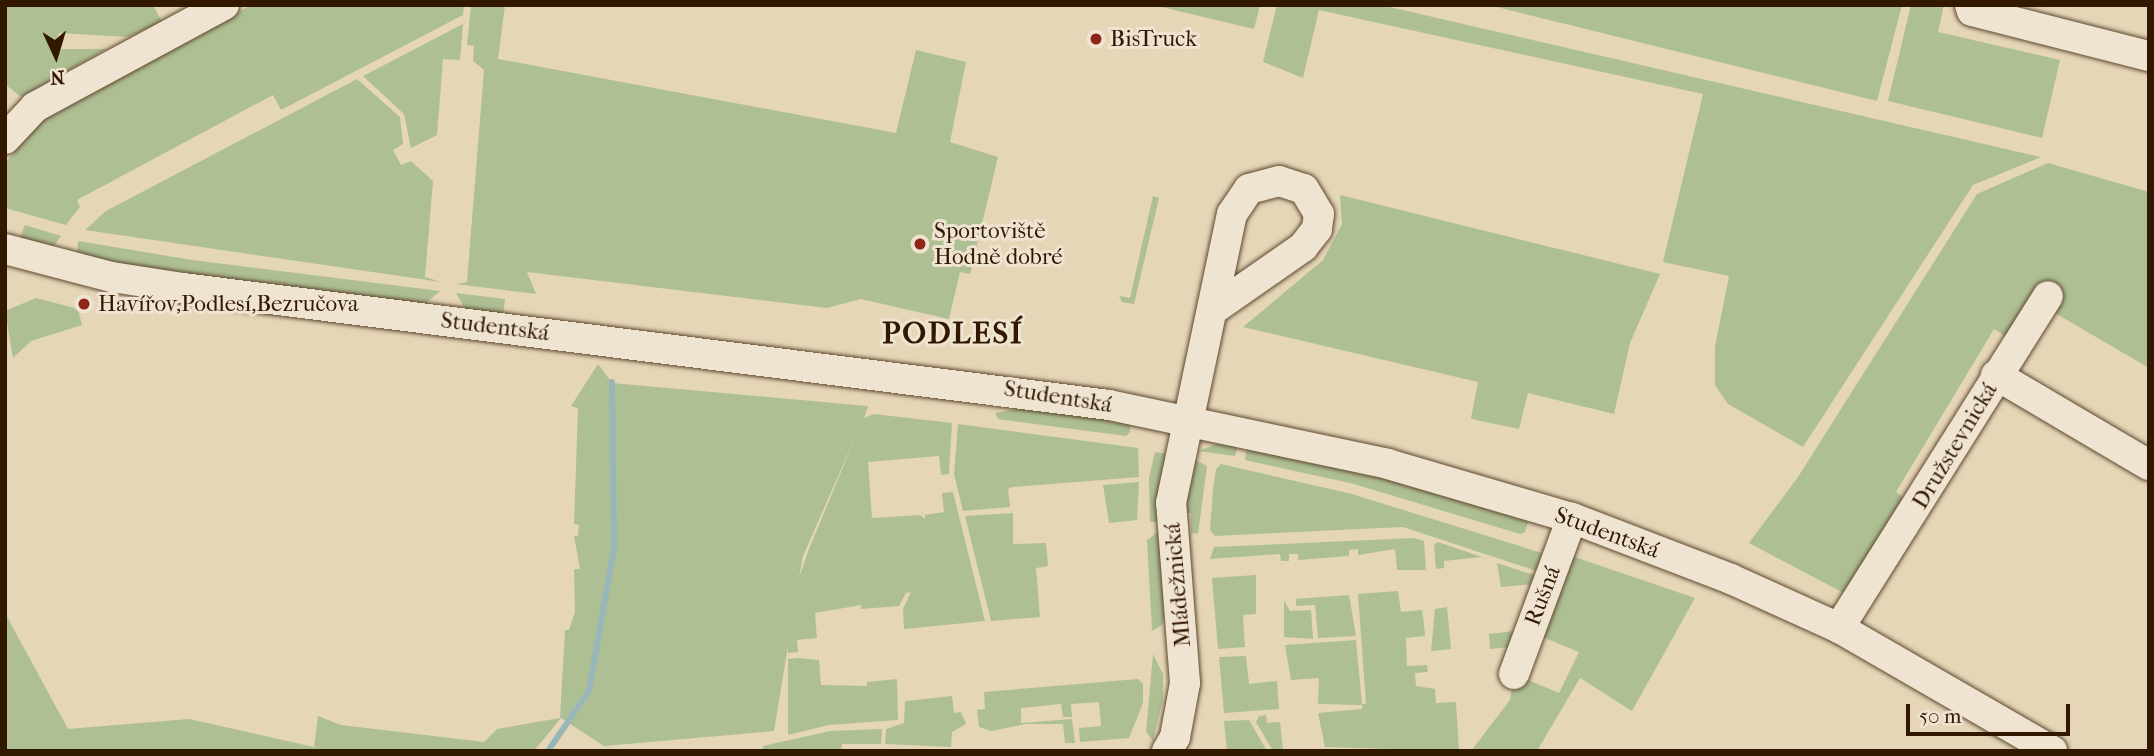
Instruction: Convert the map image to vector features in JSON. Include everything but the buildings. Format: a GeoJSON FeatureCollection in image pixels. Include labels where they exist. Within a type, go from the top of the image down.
{"type":"FeatureCollection","features":[{"type":"Feature","properties":{"kind":"street"},"geometry":{"type":"LineString","coordinates":[[5,139],[35,107],[224,5]]}},
{"type":"Feature","properties":{"kind":"street"},"geometry":{"type":"LineString","coordinates":[[1970,5],[1972,11],[2149,56]]}},
{"type":"Feature","properties":{"kind":"street","name":"Studentská"},"geometry":{"type":"LineString","coordinates":[[5,248],[112,277],[183,288],[991,387],[1188,419],[1388,464],[1572,518],[1731,579],[1839,628],[2052,751]]}},
{"type":"Feature","properties":{"kind":"street"},"geometry":{"type":"LineString","coordinates":[[1996,375],[2048,296]]}},
{"type":"Feature","properties":{"kind":"street","name":"Mládežnická"},"geometry":{"type":"LineString","coordinates":[[1167,751],[1182,709],[1184,642],[1171,503],[1214,309]]}},
{"type":"Feature","properties":{"kind":"street","name":"Družstevnická"},"geometry":{"type":"LineString","coordinates":[[1839,628],[1914,515],[1996,375],[2149,465]]}},
{"type":"Feature","properties":{"kind":"street","name":"Rušná"},"geometry":{"type":"LineString","coordinates":[[1514,674],[1572,518]]}},
{"type":"Feature","properties":{"kind":"green space"},"geometry":{"type":"Polygon","coordinates":[[[5,5],[153,5],[162,22],[128,37],[59,33],[54,49],[106,49],[21,97],[5,84],[5,5]]]}},
{"type":"Feature","properties":{"kind":"green space"},"geometry":{"type":"Polygon","coordinates":[[[251,5],[464,5],[463,15],[281,110],[273,95],[77,200],[80,207],[66,225],[5,208],[5,163],[42,120],[251,5]]]}},
{"type":"Feature","properties":{"kind":"green space"},"geometry":{"type":"Polygon","coordinates":[[[471,5],[505,5],[498,59],[896,133],[916,50],[966,62],[950,142],[998,157],[970,274],[960,272],[949,319],[861,299],[827,308],[527,272],[536,294],[456,284],[467,282],[484,70],[473,61],[474,46],[467,45],[471,5]]]}},
{"type":"Feature","properties":{"kind":"green space"},"geometry":{"type":"Polygon","coordinates":[[[1153,5],[1260,5],[1254,29],[1153,5]]]}},
{"type":"Feature","properties":{"kind":"green space"},"geometry":{"type":"Polygon","coordinates":[[[1277,5],[1381,5],[2041,157],[1973,185],[1803,447],[1728,404],[1715,385],[1715,346],[1729,276],[1663,262],[1703,94],[1319,10],[1303,78],[1263,62],[1277,5]]]}},
{"type":"Feature","properties":{"kind":"green space"},"geometry":{"type":"Polygon","coordinates":[[[1489,5],[1902,5],[1877,101],[1489,5]]]}},
{"type":"Feature","properties":{"kind":"green space"},"geometry":{"type":"Polygon","coordinates":[[[1911,5],[1944,5],[1938,32],[2060,60],[2042,138],[1888,101],[1911,5]]]}},
{"type":"Feature","properties":{"kind":"green space"},"geometry":{"type":"Polygon","coordinates":[[[463,24],[460,60],[443,59],[437,135],[411,148],[404,114],[363,76],[463,24]]]}},
{"type":"Feature","properties":{"kind":"green space"},"geometry":{"type":"Polygon","coordinates":[[[357,79],[400,117],[403,144],[393,150],[401,165],[411,161],[433,181],[425,277],[441,282],[85,230],[106,211],[357,79]]]}},
{"type":"Feature","properties":{"kind":"green space"},"geometry":{"type":"Polygon","coordinates":[[[2048,163],[2149,192],[2149,368],[2055,313],[2045,329],[2024,318],[2008,338],[1994,329],[1896,492],[1906,499],[1853,598],[1749,543],[1798,477],[1977,194],[2048,163]]]}},
{"type":"Feature","properties":{"kind":"green space"},"geometry":{"type":"Polygon","coordinates":[[[1340,195],[1660,274],[1630,343],[1614,414],[1528,393],[1519,429],[1476,420],[1471,418],[1478,382],[1243,327],[1323,260],[1342,224],[1340,195]]]}},
{"type":"Feature","properties":{"kind":"green space"},"geometry":{"type":"Polygon","coordinates":[[[1153,196],[1159,198],[1134,304],[1122,302],[1119,296],[1130,298],[1153,196]]]}},
{"type":"Feature","properties":{"kind":"green space"},"geometry":{"type":"Polygon","coordinates":[[[25,225],[61,236],[53,247],[19,240],[25,225]]]}},
{"type":"Feature","properties":{"kind":"green space"},"geometry":{"type":"Polygon","coordinates":[[[78,241],[192,260],[440,291],[424,305],[132,267],[77,255],[78,241]]]}},
{"type":"Feature","properties":{"kind":"green space"},"geometry":{"type":"Polygon","coordinates":[[[456,293],[505,299],[503,315],[465,309],[456,293]]]}},
{"type":"Feature","properties":{"kind":"green space"},"geometry":{"type":"Polygon","coordinates":[[[36,298],[78,309],[82,325],[31,341],[13,358],[5,311],[36,298]]]}},
{"type":"Feature","properties":{"kind":"green space"},"geometry":{"type":"Polygon","coordinates":[[[598,364],[612,383],[868,406],[864,418],[874,414],[952,423],[949,474],[941,475],[939,456],[868,462],[872,518],[920,515],[925,519],[925,515],[944,512],[942,493],[953,492],[985,621],[904,629],[903,609],[911,592],[906,593],[899,606],[861,609],[861,605],[815,613],[817,638],[797,640],[798,652],[788,653],[788,646],[774,731],[604,746],[561,718],[534,751],[5,751],[5,613],[68,729],[189,719],[314,747],[318,716],[341,725],[484,742],[497,729],[560,718],[565,630],[569,630],[575,612],[574,569],[580,569],[574,536],[578,536],[579,525],[574,524],[578,408],[571,406],[598,364]],[[858,431],[803,556],[799,578],[858,431]]]}},
{"type":"Feature","properties":{"kind":"green space"},"geometry":{"type":"Polygon","coordinates":[[[1028,407],[1131,421],[1130,432],[1126,436],[998,419],[995,413],[1028,407]]]}},
{"type":"Feature","properties":{"kind":"green space"},"geometry":{"type":"Polygon","coordinates":[[[958,424],[1138,448],[1139,477],[1012,487],[1008,489],[1010,507],[963,511],[954,474],[958,424]]]}},
{"type":"Feature","properties":{"kind":"green space"},"geometry":{"type":"Polygon","coordinates":[[[1225,440],[1239,441],[1235,456],[1199,451],[1225,440]]]}},
{"type":"Feature","properties":{"kind":"green space"},"geometry":{"type":"Polygon","coordinates":[[[1247,443],[1302,454],[1529,519],[1525,532],[1520,534],[1354,484],[1245,460],[1247,443]]]}},
{"type":"Feature","properties":{"kind":"green space"},"geometry":{"type":"Polygon","coordinates":[[[1155,452],[1166,454],[1159,522],[1150,522],[1149,478],[1155,452]]]}},
{"type":"Feature","properties":{"kind":"green space"},"geometry":{"type":"Polygon","coordinates":[[[1193,459],[1207,466],[1198,534],[1191,533],[1191,513],[1184,513],[1193,459]]]}},
{"type":"Feature","properties":{"kind":"green space"},"geometry":{"type":"Polygon","coordinates":[[[1221,464],[1352,494],[1545,554],[1537,571],[1403,527],[1215,536],[1210,530],[1213,490],[1216,469],[1221,464]]]}},
{"type":"Feature","properties":{"kind":"green space"},"geometry":{"type":"Polygon","coordinates":[[[1139,482],[1137,520],[1109,523],[1103,485],[1139,482]]]}},
{"type":"Feature","properties":{"kind":"green space"},"geometry":{"type":"Polygon","coordinates":[[[1013,513],[1013,544],[1046,543],[1048,566],[1036,568],[1040,617],[991,621],[965,516],[1013,513]]]}},
{"type":"Feature","properties":{"kind":"green space"},"geometry":{"type":"Polygon","coordinates":[[[1159,531],[1164,616],[1162,625],[1152,631],[1147,540],[1159,531]]]}},
{"type":"Feature","properties":{"kind":"green space"},"geometry":{"type":"Polygon","coordinates":[[[1414,538],[1424,541],[1426,570],[1397,570],[1395,549],[1358,555],[1358,549],[1349,550],[1349,556],[1298,560],[1298,554],[1289,554],[1289,561],[1281,561],[1280,554],[1210,559],[1214,547],[1414,538]]]}},
{"type":"Feature","properties":{"kind":"green space"},"geometry":{"type":"Polygon","coordinates":[[[1438,542],[1482,557],[1444,561],[1444,568],[1436,569],[1434,545],[1438,542]]]}},
{"type":"Feature","properties":{"kind":"green space"},"geometry":{"type":"Polygon","coordinates":[[[1560,552],[1695,598],[1632,711],[1580,678],[1537,751],[1471,751],[1510,700],[1514,674],[1559,693],[1579,652],[1530,632],[1560,552]]]}},
{"type":"Feature","properties":{"kind":"green space"},"geometry":{"type":"Polygon","coordinates":[[[1497,563],[1537,576],[1535,584],[1501,587],[1497,563]]]}},
{"type":"Feature","properties":{"kind":"green space"},"geometry":{"type":"Polygon","coordinates":[[[1256,575],[1256,614],[1243,615],[1245,647],[1218,649],[1212,578],[1256,575]]]}},
{"type":"Feature","properties":{"kind":"green space"},"geometry":{"type":"Polygon","coordinates":[[[1398,591],[1401,612],[1422,610],[1423,616],[1425,636],[1406,638],[1407,666],[1427,665],[1428,672],[1415,673],[1416,686],[1435,689],[1436,703],[1456,702],[1459,751],[1325,747],[1318,713],[1362,709],[1362,705],[1318,704],[1319,678],[1291,680],[1285,645],[1356,640],[1362,704],[1366,704],[1358,594],[1398,591]]]}},
{"type":"Feature","properties":{"kind":"green space"},"geometry":{"type":"Polygon","coordinates":[[[1349,595],[1356,636],[1318,638],[1315,605],[1296,606],[1296,599],[1349,595]]]}},
{"type":"Feature","properties":{"kind":"green space"},"geometry":{"type":"Polygon","coordinates":[[[1284,600],[1290,611],[1311,610],[1313,639],[1284,637],[1284,600]]]}},
{"type":"Feature","properties":{"kind":"green space"},"geometry":{"type":"Polygon","coordinates":[[[1447,607],[1451,649],[1431,651],[1435,609],[1447,607]]]}},
{"type":"Feature","properties":{"kind":"green space"},"geometry":{"type":"Polygon","coordinates":[[[1525,607],[1512,647],[1490,649],[1489,634],[1514,631],[1525,607]]]}},
{"type":"Feature","properties":{"kind":"green space"},"geometry":{"type":"Polygon","coordinates":[[[1153,654],[1163,674],[1163,699],[1153,741],[1146,732],[1153,654]]]}},
{"type":"Feature","properties":{"kind":"green space"},"geometry":{"type":"Polygon","coordinates":[[[1246,656],[1249,684],[1277,681],[1279,709],[1224,713],[1219,657],[1246,656]]]}},
{"type":"Feature","properties":{"kind":"green space"},"geometry":{"type":"Polygon","coordinates":[[[788,659],[819,660],[821,685],[867,686],[867,682],[897,679],[898,720],[829,725],[788,735],[788,659]]]}},
{"type":"Feature","properties":{"kind":"green space"},"geometry":{"type":"Polygon","coordinates":[[[1138,679],[1143,684],[1143,703],[1129,738],[1080,742],[1079,728],[1101,726],[1099,702],[1071,704],[1072,717],[1063,717],[1061,704],[1021,708],[1021,723],[1072,719],[1075,743],[1065,743],[1063,724],[1025,724],[992,731],[979,727],[977,710],[985,709],[984,692],[1138,679]]]}},
{"type":"Feature","properties":{"kind":"green space"},"geometry":{"type":"Polygon","coordinates":[[[952,696],[954,713],[961,712],[966,724],[952,732],[951,747],[885,744],[886,729],[904,723],[905,701],[952,696]]]}},
{"type":"Feature","properties":{"kind":"green space"},"geometry":{"type":"Polygon","coordinates":[[[1266,715],[1267,723],[1280,722],[1283,750],[1305,751],[1273,751],[1256,722],[1259,716],[1266,715]]]}},
{"type":"Feature","properties":{"kind":"green space"},"geometry":{"type":"Polygon","coordinates":[[[1249,720],[1267,751],[1227,751],[1224,721],[1249,720]]]}},
{"type":"Feature","properties":{"kind":"green space"},"geometry":{"type":"Polygon","coordinates":[[[882,729],[881,744],[842,744],[841,751],[763,751],[763,746],[830,731],[882,729]]]}},
{"type":"Feature","properties":{"kind":"waterway"},"geometry":{"type":"LineString","coordinates":[[548,751],[589,691],[614,548],[612,382]]}},
{"type":"Feature","properties":{"kind":"place","name":"BisTruck"},"geometry":{"type":"Point","coordinates":[1096,39]}},
{"type":"Feature","properties":{"kind":"place","name":"Sportoviště Hodně dobré"},"geometry":{"type":"Point","coordinates":[920,244]}},
{"type":"Feature","properties":{"kind":"place","name":"Havířov,Podlesí,Bezručova"},"geometry":{"type":"Point","coordinates":[84,304]}},
{"type":"Feature","properties":{"kind":"district","name":"PODLESÍ"},"geometry":{"type":"Point","coordinates":[953,334]}}]}
